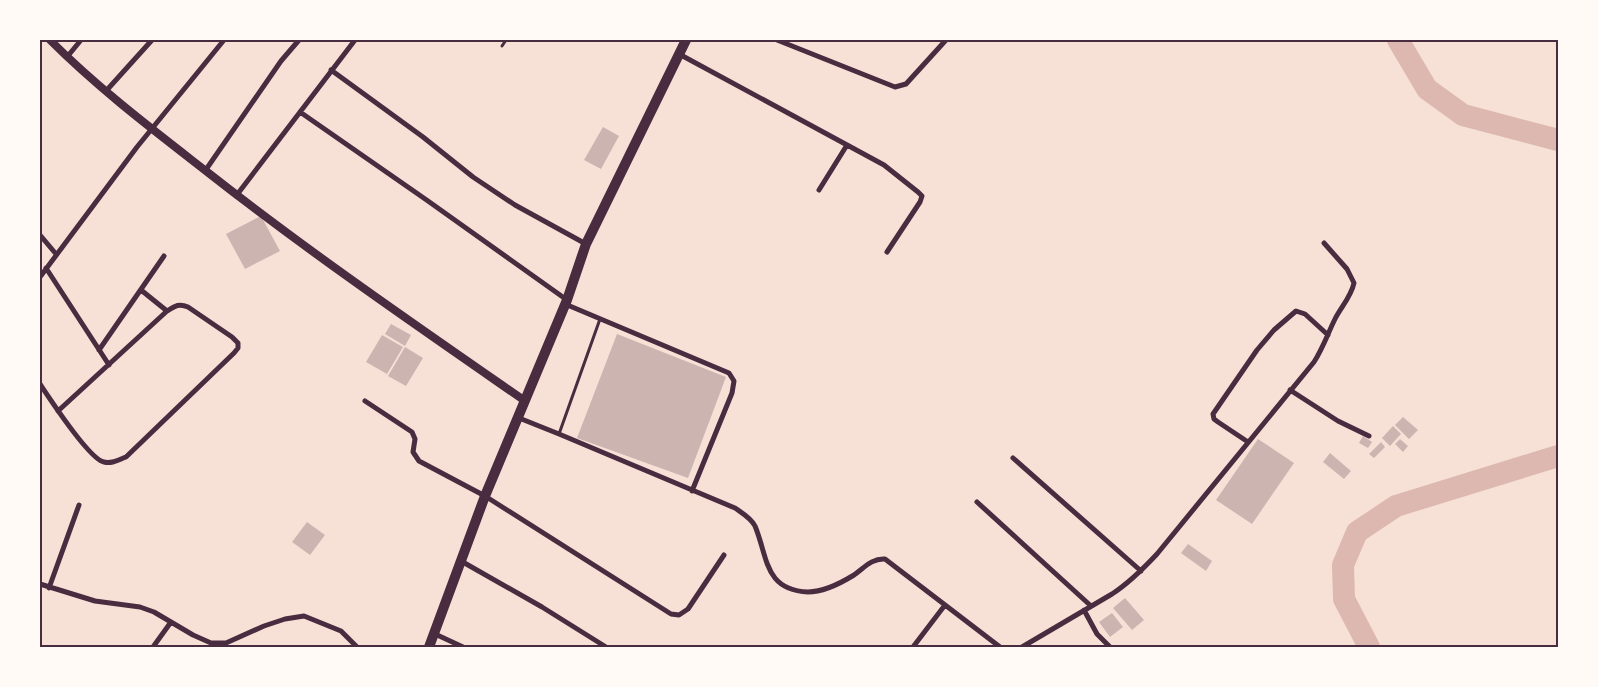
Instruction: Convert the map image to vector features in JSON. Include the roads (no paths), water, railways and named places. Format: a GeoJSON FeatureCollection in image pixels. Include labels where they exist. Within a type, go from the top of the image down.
{"type":"FeatureCollection","features":[{"type":"Feature","properties":{"kind":"highway"},"geometry":{"type":"LineString","coordinates":[[429,647],[485,496],[566,302],[586,244],[686,40]]}},
{"type":"Feature","properties":{"kind":"street"},"geometry":{"type":"LineString","coordinates":[[50,40],[151,130],[236,196],[342,274],[525,401]]}},
{"type":"Feature","properties":{"kind":"street"},"geometry":{"type":"LineString","coordinates":[[67,57],[81,40]]}},
{"type":"Feature","properties":{"kind":"street"},"geometry":{"type":"LineString","coordinates":[[106,91],[152,40]]}},
{"type":"Feature","properties":{"kind":"street"},"geometry":{"type":"LineString","coordinates":[[40,276],[151,130],[224,40]]}},
{"type":"Feature","properties":{"kind":"street"},"geometry":{"type":"LineString","coordinates":[[205,171],[282,61],[299,40]]}},
{"type":"Feature","properties":{"kind":"street"},"geometry":{"type":"LineString","coordinates":[[236,196],[354,40]]}},
{"type":"Feature","properties":{"kind":"street"},"geometry":{"type":"LineString","coordinates":[[777,40],[895,87],[906,84],[946,40]]}},
{"type":"Feature","properties":{"kind":"street"},"geometry":{"type":"LineString","coordinates":[[679,54],[884,165],[922,196],[887,252]]}},
{"type":"Feature","properties":{"kind":"street"},"geometry":{"type":"LineString","coordinates":[[331,70],[423,137],[473,177],[515,205],[586,244]]}},
{"type":"Feature","properties":{"kind":"street"},"geometry":{"type":"LineString","coordinates":[[300,112],[428,200],[566,302],[600,319],[729,373],[734,381],[732,394],[692,491]]}},
{"type":"Feature","properties":{"kind":"street"},"geometry":{"type":"LineString","coordinates":[[819,190],[848,145]]}},
{"type":"Feature","properties":{"kind":"street"},"geometry":{"type":"LineString","coordinates":[[40,235],[56,254]]}},
{"type":"Feature","properties":{"kind":"street"},"geometry":{"type":"LineString","coordinates":[[1022,647],[1125,585],[1141,571],[1314,362],[1354,284],[1347,269],[1324,243]]}},
{"type":"Feature","properties":{"kind":"street"},"geometry":{"type":"LineString","coordinates":[[99,350],[164,256]]}},
{"type":"Feature","properties":{"kind":"street"},"geometry":{"type":"LineString","coordinates":[[46,268],[109,365]]}},
{"type":"Feature","properties":{"kind":"street"},"geometry":{"type":"LineString","coordinates":[[141,290],[167,311]]}},
{"type":"Feature","properties":{"kind":"street"},"geometry":{"type":"LineString","coordinates":[[40,384],[58,411],[91,453],[102,462],[113,463],[126,457],[238,348],[238,343],[188,307],[177,304],[58,411]]}},
{"type":"Feature","properties":{"kind":"street"},"geometry":{"type":"LineString","coordinates":[[1248,442],[1214,419],[1213,414],[1257,350],[1274,330],[1296,311],[1305,314],[1328,335]]}},
{"type":"Feature","properties":{"kind":"street"},"geometry":{"type":"LineString","coordinates":[[1290,390],[1338,420],[1369,436]]}},
{"type":"Feature","properties":{"kind":"street"},"geometry":{"type":"LineString","coordinates":[[365,400],[412,432],[415,439],[413,452],[419,461],[485,496],[676,616],[688,609],[724,555]]}},
{"type":"Feature","properties":{"kind":"street"},"geometry":{"type":"LineString","coordinates":[[518,418],[735,508],[749,518],[754,526],[764,560],[771,575],[781,584],[792,590],[809,592],[834,587],[872,562],[884,559],[1000,647]]}},
{"type":"Feature","properties":{"kind":"street"},"geometry":{"type":"LineString","coordinates":[[1013,458],[1141,571]]}},
{"type":"Feature","properties":{"kind":"street"},"geometry":{"type":"LineString","coordinates":[[977,502],[1091,606]]}},
{"type":"Feature","properties":{"kind":"street"},"geometry":{"type":"LineString","coordinates":[[49,588],[79,505]]}},
{"type":"Feature","properties":{"kind":"street"},"geometry":{"type":"LineString","coordinates":[[461,562],[542,607],[606,647]]}},
{"type":"Feature","properties":{"kind":"street"},"geometry":{"type":"LineString","coordinates":[[40,584],[94,601],[154,612],[193,635],[211,643],[226,645],[264,626],[285,619],[304,616],[341,631],[357,647]]}},
{"type":"Feature","properties":{"kind":"street"},"geometry":{"type":"LineString","coordinates":[[913,647],[945,605]]}},
{"type":"Feature","properties":{"kind":"street"},"geometry":{"type":"LineString","coordinates":[[1084,610],[1097,634],[1110,647]]}},
{"type":"Feature","properties":{"kind":"street"},"geometry":{"type":"LineString","coordinates":[[153,647],[171,622]]}},
{"type":"Feature","properties":{"kind":"street"},"geometry":{"type":"LineString","coordinates":[[435,634],[463,647]]}},
{"type":"Feature","properties":{"kind":"lane"},"geometry":{"type":"LineString","coordinates":[[502,46],[506,40]]}},
{"type":"Feature","properties":{"kind":"lane"},"geometry":{"type":"LineString","coordinates":[[559,434],[600,319]]}},
{"type":"Feature","properties":{"kind":"waterway"},"geometry":{"type":"LineString","coordinates":[[1398,40],[1427,89],[1463,115],[1558,140]]}},
{"type":"Feature","properties":{"kind":"waterway"},"geometry":{"type":"LineString","coordinates":[[1369,647],[1344,599],[1343,565],[1357,532],[1396,506],[1558,456]]}}]}
